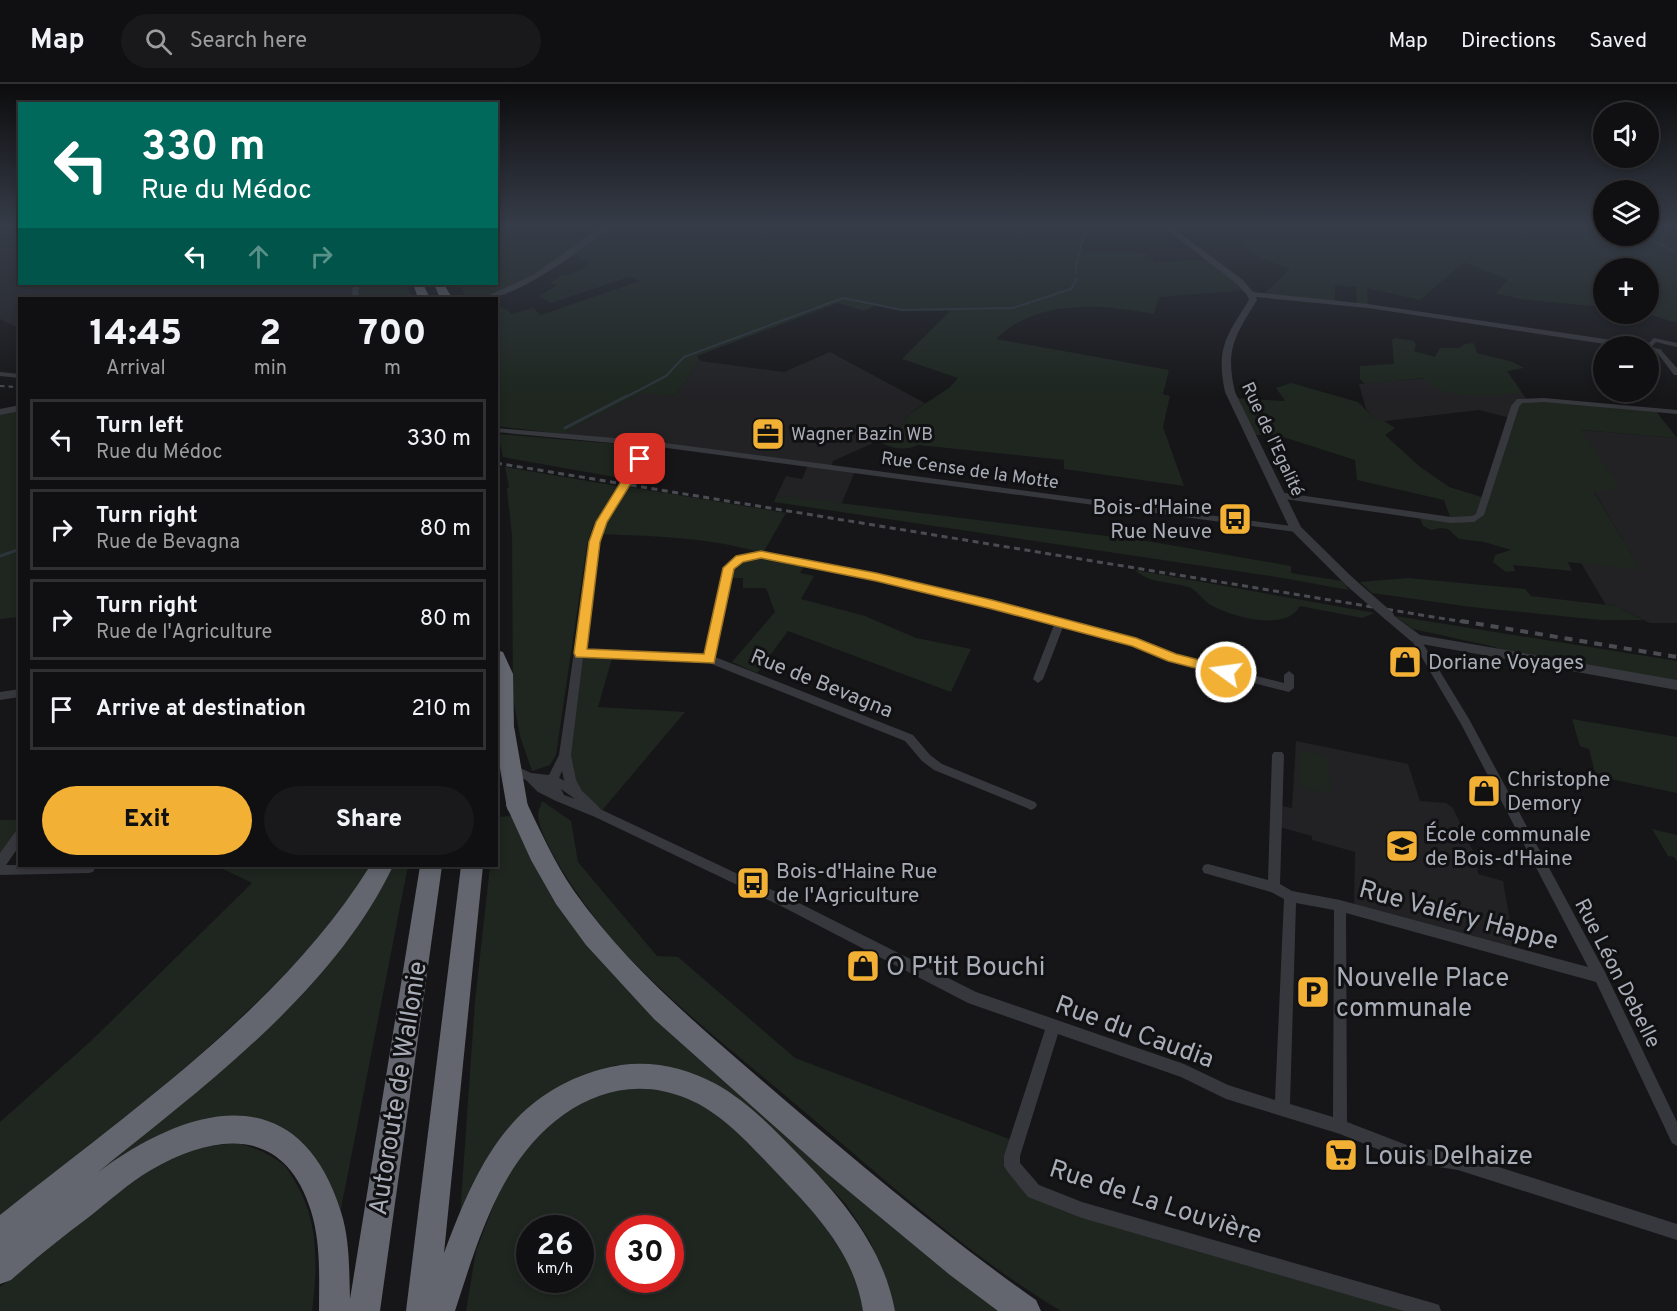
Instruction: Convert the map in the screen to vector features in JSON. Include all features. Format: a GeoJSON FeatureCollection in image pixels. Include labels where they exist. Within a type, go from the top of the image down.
{"type":"FeatureCollection","features":[{"type":"Feature","properties":{"kind":"highway"},"geometry":{"type":"LineString","coordinates":[[498,662],[503,674],[504,730],[517,805],[542,861],[593,938],[670,1019],[900,1216],[981,1280],[1025,1311]]}},
{"type":"Feature","properties":{"kind":"highway"},"geometry":{"type":"LineString","coordinates":[[0,1234],[188,1081],[253,1023],[309,966],[342,928],[381,867]]}},
{"type":"Feature","properties":{"kind":"highway","name":"Autoroute de Wallonie"},"geometry":{"type":"LineString","coordinates":[[364,1311],[431,867]]}},
{"type":"Feature","properties":{"kind":"highway","name":"Autoroute de Wallonie"},"geometry":{"type":"LineString","coordinates":[[422,1311],[472,867]]}},
{"type":"Feature","properties":{"kind":"highway"},"geometry":{"type":"LineString","coordinates":[[439,1311],[462,1244],[490,1181],[519,1135],[551,1105],[586,1086],[628,1076],[663,1078],[708,1094],[756,1131],[807,1184],[851,1235],[878,1290],[879,1311]]}},
{"type":"Feature","properties":{"kind":"highway"},"geometry":{"type":"LineString","coordinates":[[0,1269],[38,1236],[139,1161],[165,1147],[204,1133],[249,1129],[278,1139],[291,1149],[304,1164],[316,1186],[326,1212],[335,1311]]}},
{"type":"Feature","properties":{"kind":"street"},"geometry":{"type":"LineString","coordinates":[[490,297],[522,283]]}},
{"type":"Feature","properties":{"kind":"street"},"geometry":{"type":"LineString","coordinates":[[1241,283],[1251,294],[1368,306],[1593,340]]}},
{"type":"Feature","properties":{"kind":"street","name":"Rue de l'Egalité"},"geometry":{"type":"LineString","coordinates":[[1251,294],[1253,300],[1237,326],[1226,351],[1225,368],[1236,408],[1296,529],[1350,582],[1412,637]]}},
{"type":"Feature","properties":{"kind":"street"},"geometry":{"type":"LineString","coordinates":[[1659,341],[1677,345]]}},
{"type":"Feature","properties":{"kind":"street"},"geometry":{"type":"LineString","coordinates":[[1659,356],[1677,373]]}},
{"type":"Feature","properties":{"kind":"street"},"geometry":{"type":"LineString","coordinates":[[0,374],[18,376]]}},
{"type":"Feature","properties":{"kind":"street"},"geometry":{"type":"LineString","coordinates":[[1278,495],[1451,520],[1474,519],[1480,515],[1515,406],[1520,402],[1544,400],[1677,412]]}},
{"type":"Feature","properties":{"kind":"street"},"geometry":{"type":"LineString","coordinates":[[0,412],[18,408]]}},
{"type":"Feature","properties":{"kind":"street","name":"Rue Cense de la Motte"},"geometry":{"type":"LineString","coordinates":[[498,430],[650,443],[1296,529]]}},
{"type":"Feature","properties":{"kind":"street"},"geometry":{"type":"LineString","coordinates":[[551,783],[562,760],[580,653],[594,542],[598,529],[650,443]]}},
{"type":"Feature","properties":{"kind":"street"},"geometry":{"type":"LineString","coordinates":[[710,659],[729,568],[740,558],[756,555],[876,577],[1136,642],[1184,661],[1288,688],[1289,675]]}},
{"type":"Feature","properties":{"kind":"street"},"geometry":{"type":"LineString","coordinates":[[1038,679],[1060,623]]}},
{"type":"Feature","properties":{"kind":"street"},"geometry":{"type":"LineString","coordinates":[[1412,637],[1476,651],[1677,685]]}},
{"type":"Feature","properties":{"kind":"street","name":"Rue Léon Debelle"},"geometry":{"type":"LineString","coordinates":[[1412,637],[1460,713],[1600,977],[1677,1138]]}},
{"type":"Feature","properties":{"kind":"street","name":"Rue de Bevagna"},"geometry":{"type":"LineString","coordinates":[[580,653],[710,659],[909,738],[926,758],[938,767],[1031,805]]}},
{"type":"Feature","properties":{"kind":"street"},"geometry":{"type":"LineString","coordinates":[[0,696],[18,693]]}},
{"type":"Feature","properties":{"kind":"street"},"geometry":{"type":"LineString","coordinates":[[1274,888],[1278,754]]}},
{"type":"Feature","properties":{"kind":"street"},"geometry":{"type":"LineString","coordinates":[[551,783],[562,760]]}},
{"type":"Feature","properties":{"kind":"street","name":"Rue du Caudia"},"geometry":{"type":"LineString","coordinates":[[498,762],[576,791],[599,814]]}},
{"type":"Feature","properties":{"kind":"street","name":"Rue du Caudia"},"geometry":{"type":"LineString","coordinates":[[551,783],[599,814],[785,902],[973,998],[1184,1071],[1226,1092],[1340,1127],[1412,1155],[1458,1162],[1677,1232]]}},
{"type":"Feature","properties":{"kind":"street"},"geometry":{"type":"LineString","coordinates":[[0,863],[18,838]]}},
{"type":"Feature","properties":{"kind":"street"},"geometry":{"type":"LineString","coordinates":[[0,870],[89,868]]}},
{"type":"Feature","properties":{"kind":"street","name":"Rue Valéry Happe"},"geometry":{"type":"LineString","coordinates":[[1208,869],[1274,888],[1290,896],[1340,906],[1600,977]]}},
{"type":"Feature","properties":{"kind":"street"},"geometry":{"type":"LineString","coordinates":[[1282,1108],[1290,896]]}},
{"type":"Feature","properties":{"kind":"street"},"geometry":{"type":"LineString","coordinates":[[1340,906],[1340,1127]]}},
{"type":"Feature","properties":{"kind":"street","name":"Rue de La Louvière"},"geometry":{"type":"LineString","coordinates":[[1053,1027],[1012,1156],[1012,1166],[1024,1183],[1034,1191],[1082,1210],[1433,1311]]}},
{"type":"Feature","properties":{"kind":"shaded area"},"geometry":{"type":"Polygon","coordinates":[[[0,283],[356,285],[355,297],[18,297],[18,328],[0,319],[0,283]]]}},
{"type":"Feature","properties":{"kind":"shaded area"},"geometry":{"type":"Polygon","coordinates":[[[521,283],[494,296],[466,297],[460,285],[521,283]]]}},
{"type":"Feature","properties":{"kind":"shaded area"},"geometry":{"type":"Polygon","coordinates":[[[552,283],[610,283],[551,303],[539,296],[558,285],[552,283]]]}},
{"type":"Feature","properties":{"kind":"shaded area"},"geometry":{"type":"Polygon","coordinates":[[[633,283],[1240,283],[1248,290],[1159,297],[1154,314],[1092,307],[1050,310],[1031,316],[996,339],[1169,370],[1163,394],[1170,396],[1163,427],[1184,486],[1064,469],[1064,460],[918,445],[898,448],[879,441],[898,432],[909,414],[949,388],[958,378],[902,359],[950,311],[902,310],[877,305],[864,311],[838,303],[697,356],[700,361],[675,396],[641,393],[561,434],[498,426],[498,305],[512,314],[533,308],[541,315],[633,283]]]}},
{"type":"Feature","properties":{"kind":"shaded area"},"geometry":{"type":"Polygon","coordinates":[[[1275,283],[1439,283],[1420,300],[1367,288],[1368,306],[1357,305],[1356,287],[1335,285],[1335,302],[1263,295],[1275,283]]]}},
{"type":"Feature","properties":{"kind":"shaded area"},"geometry":{"type":"Polygon","coordinates":[[[1505,283],[1593,283],[1593,306],[1520,299],[1496,293],[1505,283]]]}},
{"type":"Feature","properties":{"kind":"shaded area"},"geometry":{"type":"Polygon","coordinates":[[[1659,283],[1677,283],[1677,323],[1659,317],[1659,283]]]}},
{"type":"Feature","properties":{"kind":"shaded area"},"geometry":{"type":"Polygon","coordinates":[[[356,285],[406,285],[412,297],[355,297],[356,285]]]}},
{"type":"Feature","properties":{"kind":"shaded area"},"geometry":{"type":"Polygon","coordinates":[[[1395,338],[1414,341],[1416,345],[1414,351],[1435,357],[1440,348],[1459,348],[1465,344],[1474,343],[1477,353],[1513,362],[1524,368],[1507,371],[1521,392],[1469,396],[1443,391],[1423,378],[1365,384],[1360,379],[1360,366],[1394,364],[1392,340],[1395,338]]]}},
{"type":"Feature","properties":{"kind":"shaded area"},"geometry":{"type":"Polygon","coordinates":[[[830,352],[925,403],[909,414],[898,432],[833,461],[831,468],[855,471],[841,505],[783,496],[776,497],[786,476],[802,479],[808,465],[561,434],[641,392],[675,396],[700,361],[784,372],[830,352]]]}},
{"type":"Feature","properties":{"kind":"shaded area"},"geometry":{"type":"Polygon","coordinates":[[[1507,371],[1527,400],[1511,418],[1479,410],[1377,422],[1366,409],[1359,384],[1507,371]]]}},
{"type":"Feature","properties":{"kind":"shaded area"},"geometry":{"type":"Polygon","coordinates":[[[1291,383],[1358,402],[1377,421],[1384,421],[1395,428],[1385,435],[1419,466],[1449,487],[1485,498],[1515,406],[1527,400],[1655,410],[1677,438],[1581,430],[1620,489],[1594,492],[1641,570],[1568,562],[1572,571],[1513,565],[1515,571],[1506,572],[1493,562],[1495,555],[1511,550],[1484,542],[1459,539],[1448,529],[1431,530],[1423,526],[1419,515],[1451,520],[1444,500],[1357,480],[1355,460],[1277,435],[1249,435],[1232,398],[1285,401],[1276,388],[1291,383]]]}},
{"type":"Feature","properties":{"kind":"shaded area"},"geometry":{"type":"Polygon","coordinates":[[[18,409],[18,617],[0,619],[0,412],[18,409]]]}},
{"type":"Feature","properties":{"kind":"shaded area"},"geometry":{"type":"Polygon","coordinates":[[[1580,430],[1677,438],[1677,623],[1650,623],[1616,606],[1606,605],[1581,563],[1640,569],[1594,491],[1619,489],[1580,430]]]}},
{"type":"Feature","properties":{"kind":"shaded area"},"geometry":{"type":"Polygon","coordinates":[[[498,434],[628,445],[634,450],[634,456],[620,478],[503,457],[498,434]]]}},
{"type":"Feature","properties":{"kind":"shaded area"},"geometry":{"type":"Polygon","coordinates":[[[505,467],[617,486],[593,526],[587,544],[556,755],[550,765],[532,771],[520,736],[513,698],[512,535],[507,489],[509,487],[505,467]]]}},
{"type":"Feature","properties":{"kind":"shaded area"},"geometry":{"type":"Polygon","coordinates":[[[629,487],[786,513],[763,553],[701,540],[597,534],[610,508],[629,487]]]}},
{"type":"Feature","properties":{"kind":"shaded area"},"geometry":{"type":"Polygon","coordinates":[[[783,496],[1147,541],[1291,566],[1291,573],[1342,581],[1349,590],[1283,578],[774,502],[776,497],[783,496]]]}},
{"type":"Feature","properties":{"kind":"shaded area"},"geometry":{"type":"Polygon","coordinates":[[[750,555],[806,563],[800,573],[814,576],[801,599],[865,616],[916,638],[971,649],[951,692],[788,631],[757,673],[732,662],[775,612],[766,588],[743,588],[743,578],[726,578],[729,568],[750,555]]]}},
{"type":"Feature","properties":{"kind":"shaded area"},"geometry":{"type":"Polygon","coordinates":[[[1135,570],[1375,613],[1362,618],[1300,606],[1293,614],[1283,619],[1257,620],[1218,609],[1191,588],[1153,580],[1135,570]]]}},
{"type":"Feature","properties":{"kind":"shaded area"},"geometry":{"type":"Polygon","coordinates":[[[1408,578],[1525,589],[1531,596],[1616,606],[1643,620],[1600,620],[1471,607],[1372,593],[1360,582],[1408,578]]]}},
{"type":"Feature","properties":{"kind":"shaded area"},"geometry":{"type":"Polygon","coordinates":[[[1395,616],[1677,661],[1677,685],[1512,657],[1495,647],[1413,629],[1395,616]]]}},
{"type":"Feature","properties":{"kind":"shaded area"},"geometry":{"type":"Polygon","coordinates":[[[580,653],[613,655],[598,707],[685,712],[599,814],[568,775],[580,653]]]}},
{"type":"Feature","properties":{"kind":"shaded area"},"geometry":{"type":"Polygon","coordinates":[[[1572,719],[1677,737],[1677,793],[1596,776],[1589,749],[1580,746],[1572,719]]]}},
{"type":"Feature","properties":{"kind":"shaded area","name":"École communale de Bois-d'Haine"},"geometry":{"type":"Polygon","coordinates":[[[1296,741],[1408,764],[1420,801],[1446,803],[1453,808],[1476,858],[1478,874],[1503,881],[1516,955],[1354,910],[1355,852],[1312,840],[1312,836],[1276,826],[1276,805],[1292,808],[1296,741]]]}},
{"type":"Feature","properties":{"kind":"shaded area"},"geometry":{"type":"Polygon","coordinates":[[[1300,750],[1329,757],[1330,794],[1299,787],[1300,750]]]}},
{"type":"Feature","properties":{"kind":"shaded area"},"geometry":{"type":"Polygon","coordinates":[[[542,801],[571,821],[578,862],[657,956],[678,957],[795,1058],[1017,1142],[1012,1156],[1034,1191],[1433,1311],[1061,1311],[992,1265],[926,1215],[708,1031],[641,970],[598,922],[558,864],[541,827],[538,814],[542,801]]]}},
{"type":"Feature","properties":{"kind":"shaded area"},"geometry":{"type":"Polygon","coordinates":[[[514,816],[565,914],[1008,1311],[891,1311],[889,1292],[870,1241],[846,1204],[791,1147],[649,1065],[616,1065],[583,1076],[460,1216],[475,1001],[490,867],[498,867],[498,817],[514,816]]]}},
{"type":"Feature","properties":{"kind":"shaded area"},"geometry":{"type":"Polygon","coordinates":[[[0,820],[18,820],[18,836],[0,863],[0,820]]]}},
{"type":"Feature","properties":{"kind":"shaded area"},"geometry":{"type":"Polygon","coordinates":[[[1652,829],[1677,835],[1677,862],[1674,857],[1668,856],[1652,829]]]}},
{"type":"Feature","properties":{"kind":"shaded area"},"geometry":{"type":"Polygon","coordinates":[[[219,867],[370,867],[322,934],[233,1025],[135,1110],[0,1218],[0,1122],[92,1040],[252,883],[219,867]]]}},
{"type":"Feature","properties":{"kind":"shaded area"},"geometry":{"type":"Polygon","coordinates":[[[389,867],[408,867],[339,1219],[322,1169],[303,1144],[271,1123],[233,1119],[0,1246],[187,1093],[385,875],[389,867]]]}},
{"type":"Feature","properties":{"kind":"shaded area"},"geometry":{"type":"Polygon","coordinates":[[[620,1086],[677,1092],[707,1107],[750,1141],[847,1249],[865,1311],[466,1311],[476,1251],[504,1178],[527,1144],[560,1112],[620,1086]]]}},
{"type":"Feature","properties":{"kind":"shaded area"},"geometry":{"type":"Polygon","coordinates":[[[238,1143],[262,1152],[284,1165],[302,1195],[315,1244],[312,1311],[0,1311],[0,1287],[127,1180],[165,1159],[208,1146],[238,1143]]]}},
{"type":"Feature","properties":{"kind":"waterway"},"geometry":{"type":"LineString","coordinates":[[624,398],[666,376],[684,357],[843,298],[902,310],[1013,308],[1071,289],[1074,283]]}},
{"type":"Feature","properties":{"kind":"waterway"},"geometry":{"type":"LineString","coordinates":[[565,428],[627,396]]}},
{"type":"Feature","properties":{"kind":"waterway"},"geometry":{"type":"LineString","coordinates":[[0,556],[18,550]]}},
{"type":"Feature","properties":{"kind":"railway"},"geometry":{"type":"LineString","coordinates":[[0,386],[18,387]]}},
{"type":"Feature","properties":{"kind":"railway"},"geometry":{"type":"LineString","coordinates":[[498,463],[1470,623]]}},
{"type":"Feature","properties":{"kind":"railway"},"geometry":{"type":"LineString","coordinates":[[1461,621],[1677,657]]}},
{"type":"Feature","properties":{"kind":"place","name":"Wagner Bazin WB"},"geometry":{"type":"Point","coordinates":[768,434]}},
{"type":"Feature","properties":{"kind":"place","name":"Bois-d'Haine Rue Neuve"},"geometry":{"type":"Point","coordinates":[1235,519]}},
{"type":"Feature","properties":{"kind":"place","name":"Doriane Voyages"},"geometry":{"type":"Point","coordinates":[1405,662]}},
{"type":"Feature","properties":{"kind":"place","name":"Christophe Demory"},"geometry":{"type":"Point","coordinates":[1484,791]}},
{"type":"Feature","properties":{"kind":"place","name":"École communale de Bois-d'Haine"},"geometry":{"type":"Point","coordinates":[1402,846]}},
{"type":"Feature","properties":{"kind":"place","name":"Bois-d'Haine Rue de l'Agriculture"},"geometry":{"type":"Point","coordinates":[753,883]}},
{"type":"Feature","properties":{"kind":"place","name":"O P'tit Bouchi"},"geometry":{"type":"Point","coordinates":[863,966]}},
{"type":"Feature","properties":{"kind":"place","name":"Nouvelle Place communale"},"geometry":{"type":"Point","coordinates":[1313,992]}},
{"type":"Feature","properties":{"kind":"place","name":"Louis Delhaize"},"geometry":{"type":"Point","coordinates":[1341,1155]}},
{"type":"Feature","properties":{"kind":"route"},"geometry":{"type":"LineString","coordinates":[[640,459],[598,529],[594,542],[580,653],[710,659],[729,568],[740,558],[761,555],[876,577],[992,604],[1136,642],[1184,661],[1226,672]]}}]}
